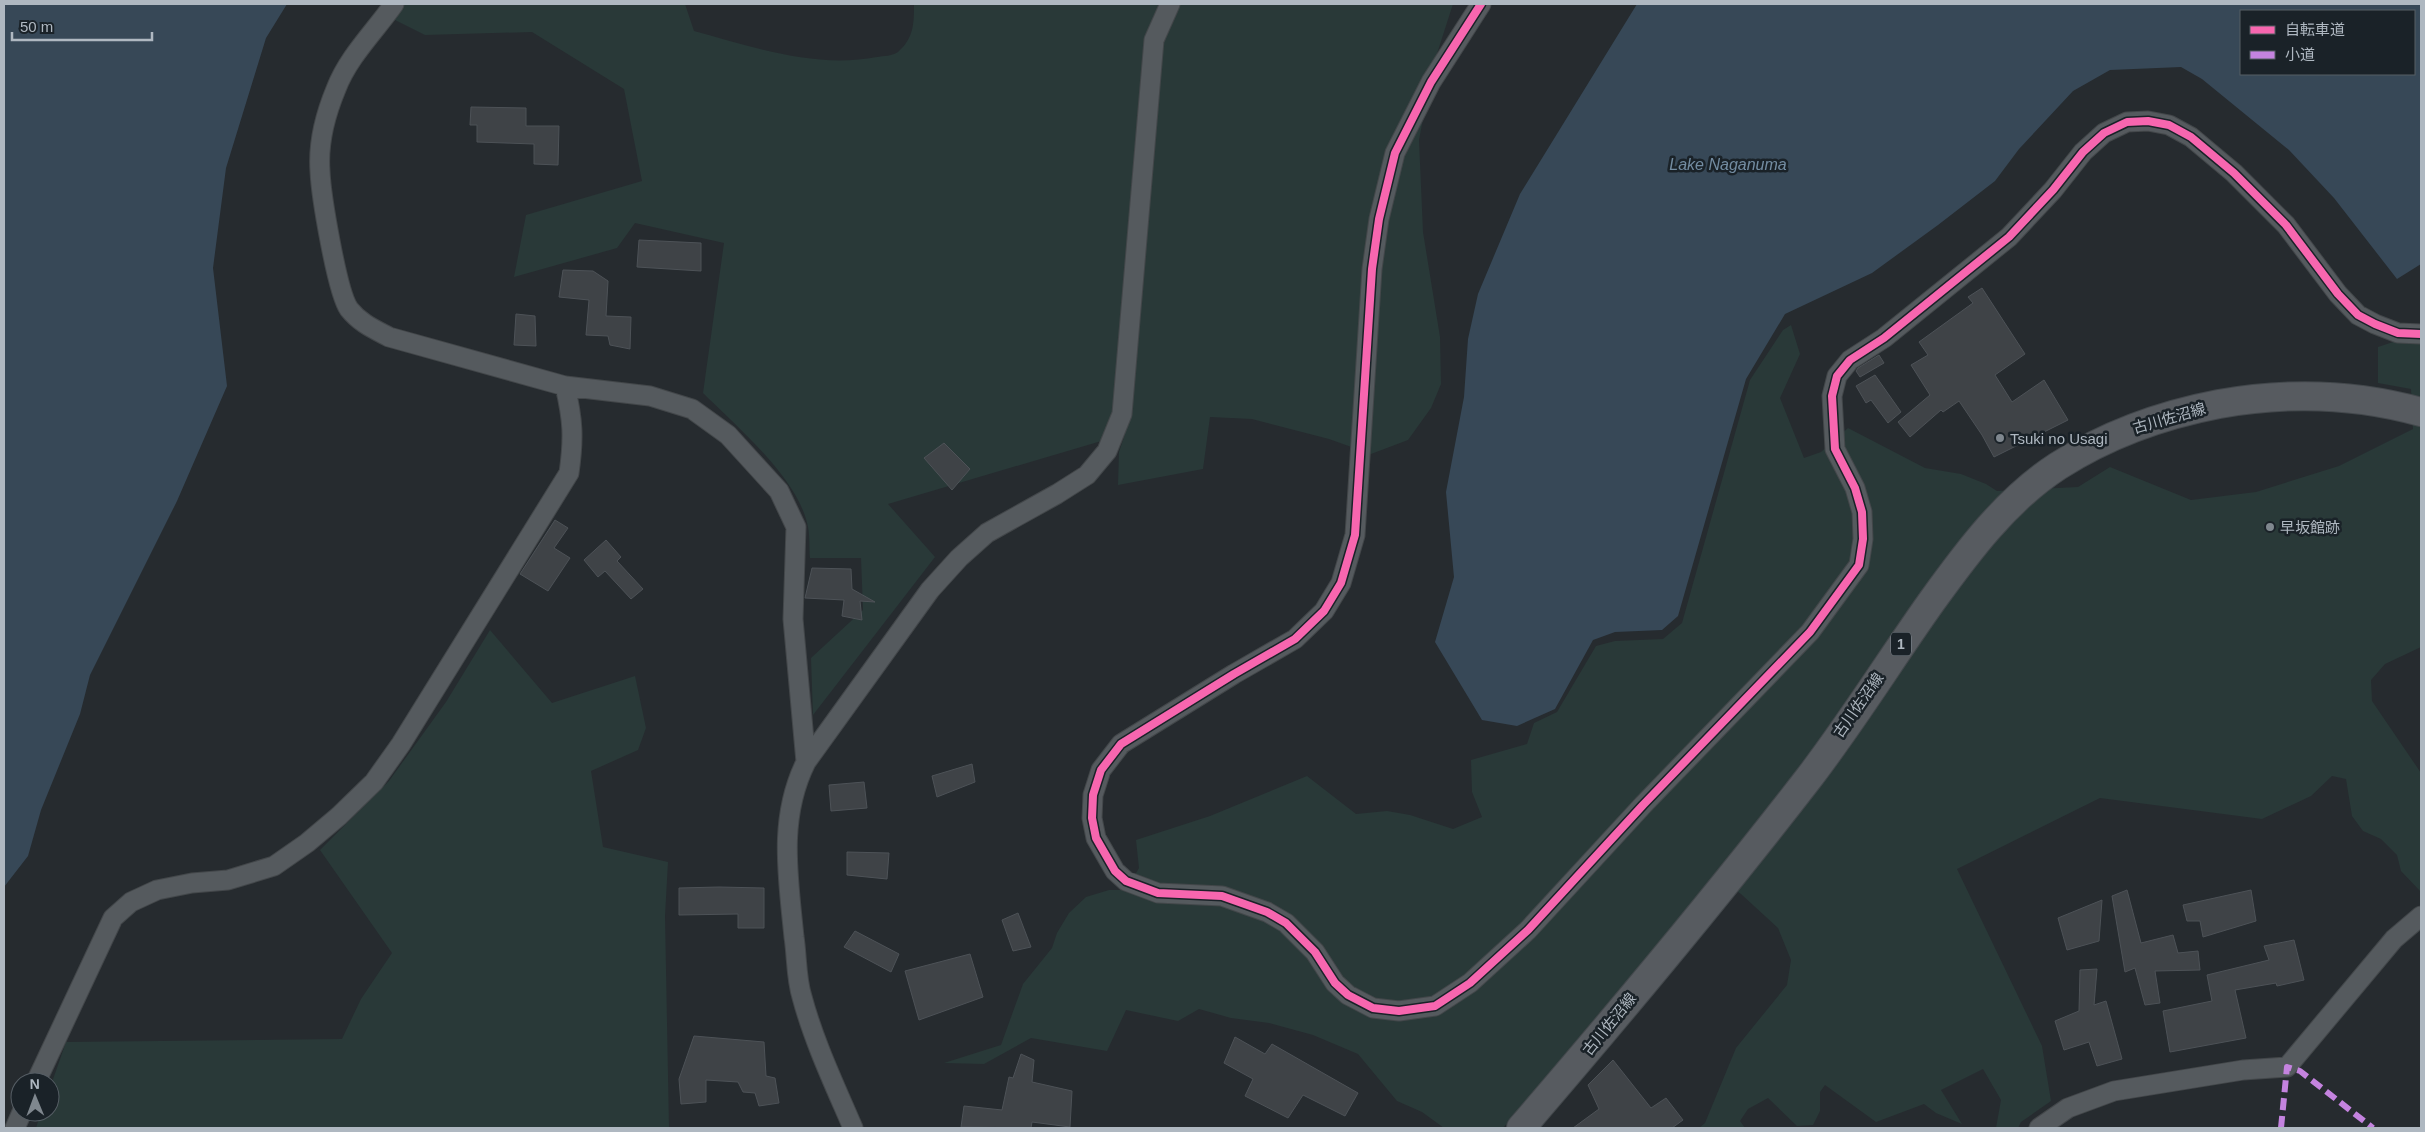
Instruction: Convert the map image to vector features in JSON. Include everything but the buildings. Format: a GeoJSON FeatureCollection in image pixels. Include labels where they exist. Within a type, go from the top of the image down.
{"type":"FeatureCollection","features":[{"type":"Feature","properties":{"kind":"main road","name":"古川佐沼線"},"geometry":{"type":"LineString","coordinates":[[1521,1128],[1723,886],[1805,783],[1964,556],[1988,528],[2028,489],[2056,467],[2096,444],[2133,426],[2183,411],[2238,401],[2308,397],[2366,400],[2421,412]]}},
{"type":"Feature","properties":{"kind":"street"},"geometry":{"type":"LineString","coordinates":[[394,4],[350,62],[336,87],[325,121],[319,170],[338,280],[348,307],[366,326],[389,337],[565,386],[650,396],[692,409],[728,435],[779,491],[796,527],[792,619],[806,762]]}},
{"type":"Feature","properties":{"kind":"street"},"geometry":{"type":"LineString","coordinates":[[853,1128],[831,1077],[801,995],[786,860],[789,808],[796,782],[806,762],[930,590],[959,558],[987,533],[1087,475],[1107,451],[1122,414],[1154,40],[1170,4]]}},
{"type":"Feature","properties":{"kind":"street"},"geometry":{"type":"LineString","coordinates":[[1481,4],[1431,82],[1395,153],[1378,219],[1372,269],[1356,535],[1341,583],[1324,611],[1295,639],[1234,674],[1121,744],[1101,770],[1093,795],[1092,818],[1096,838],[1115,871],[1126,881],[1158,893],[1222,896],[1267,912],[1286,923],[1315,952],[1335,983],[1348,995],[1373,1008],[1399,1011],[1435,1006],[1470,983],[1528,930],[1643,805],[1810,632],[1859,565],[1863,539],[1862,512],[1855,488],[1835,449],[1832,396],[1837,376],[1850,360],[1884,338],[2009,237],[2053,190],[2083,152],[2104,134],[2127,122],[2148,122],[2169,125],[2191,137],[2234,173],[2286,225],[2338,294],[2358,315],[2398,333],[2421,334]]}},
{"type":"Feature","properties":{"kind":"street"},"geometry":{"type":"LineString","coordinates":[[41,1072],[113,918],[131,902],[157,890],[192,883],[228,880],[274,866],[339,816],[374,782],[401,744],[569,473],[574,440],[565,386]]}},
{"type":"Feature","properties":{"kind":"street"},"geometry":{"type":"LineString","coordinates":[[2039,1128],[2068,1108],[2114,1092],[2243,1070],[2287,1067],[2394,939],[2421,916]]}},
{"type":"Feature","properties":{"kind":"shaded area"},"geometry":{"type":"Polygon","coordinates":[[[404,4],[685,4],[694,31],[784,55],[831,60],[854,60],[888,56],[898,52],[907,41],[912,30],[914,4],[1453,4],[1433,66],[1419,140],[1423,232],[1440,337],[1441,384],[1431,408],[1408,440],[1371,454],[1329,439],[1252,419],[1210,417],[1203,469],[1118,485],[1119,452],[1125,434],[888,504],[935,557],[813,715],[811,658],[863,610],[861,558],[810,558],[808,527],[793,491],[765,455],[703,393],[724,243],[635,223],[617,248],[514,277],[526,215],[642,181],[624,89],[532,32],[425,35],[393,19],[404,4]]]}},
{"type":"Feature","properties":{"kind":"shaded area"},"geometry":{"type":"Polygon","coordinates":[[[1791,325],[1800,354],[1780,398],[1804,458],[1821,452],[1848,428],[1925,468],[1961,474],[1986,484],[1997,491],[2078,487],[2110,467],[2191,500],[2256,492],[2339,466],[2413,429],[2411,389],[2378,383],[2378,347],[2396,341],[2421,341],[2421,647],[2385,664],[2371,680],[2372,701],[2421,773],[2421,892],[2401,871],[2397,855],[2381,839],[2363,831],[2352,816],[2346,779],[2332,776],[2311,796],[2262,819],[2100,798],[1957,869],[2042,1046],[2051,1101],[2021,1122],[2018,1128],[1996,1128],[2001,1100],[1983,1069],[1941,1090],[1962,1124],[1936,1113],[1924,1104],[1876,1122],[1825,1085],[1820,1092],[1820,1111],[1813,1125],[1797,1126],[1768,1098],[1748,1109],[1740,1121],[1745,1128],[1699,1128],[1705,1123],[1736,1048],[1787,985],[1791,960],[1778,928],[1741,894],[1714,876],[1574,1048],[1503,1128],[1444,1128],[1422,1112],[1397,1101],[1358,1054],[1313,1035],[1269,1023],[1231,1018],[1199,1009],[1178,1021],[1126,1010],[1107,1051],[1031,1038],[984,1064],[944,1063],[1001,1045],[1023,984],[1052,948],[1057,933],[1069,913],[1086,897],[1109,890],[1126,890],[1139,868],[1136,840],[1210,816],[1307,776],[1356,814],[1387,811],[1410,815],[1453,829],[1482,817],[1472,792],[1471,760],[1527,744],[1534,723],[1557,712],[1596,646],[1615,641],[1663,639],[1682,623],[1750,380],[1783,330],[1791,325]]]}},
{"type":"Feature","properties":{"kind":"shaded area"},"geometry":{"type":"Polygon","coordinates":[[[490,630],[552,703],[635,676],[646,728],[638,750],[591,771],[603,847],[668,862],[665,916],[669,1128],[36,1128],[38,1122],[60,1122],[60,1072],[56,1072],[66,1042],[342,1039],[361,999],[392,953],[320,850],[389,781],[446,702],[490,630]]]}},
{"type":"Feature","properties":{"kind":"water"},"geometry":{"type":"Polygon","coordinates":[[[4,4],[287,4],[266,38],[226,168],[213,268],[227,386],[177,501],[90,675],[80,714],[41,810],[28,856],[4,887],[4,4]]]}},
{"type":"Feature","properties":{"kind":"water","name":"Lake Naganuma"},"geometry":{"type":"Polygon","coordinates":[[[1637,4],[2421,4],[2421,264],[2397,279],[2334,198],[2289,150],[2202,79],[2181,67],[2110,70],[2073,91],[2019,149],[1995,181],[1938,225],[1872,273],[1785,314],[1746,379],[1678,616],[1662,630],[1615,632],[1593,640],[1555,709],[1517,726],[1482,720],[1435,642],[1454,577],[1446,492],[1464,397],[1468,339],[1478,294],[1520,194],[1637,4]]]}},
{"type":"Feature","properties":{"kind":"marked path"},"geometry":{"type":"LineString","coordinates":[[2281,1128],[2287,1067],[2300,1071],[2373,1128]]}},
{"type":"Feature","properties":{"kind":"cycle path"},"geometry":{"type":"LineString","coordinates":[[1481,4],[1431,82],[1395,153],[1379,219],[1372,269],[1355,535],[1341,583],[1324,611],[1295,639],[1234,674],[1121,744],[1101,770],[1093,795],[1092,818],[1096,838],[1115,871],[1126,881],[1158,893],[1222,896],[1267,912],[1286,923],[1315,952],[1335,983],[1348,995],[1373,1008],[1399,1011],[1435,1006],[1470,983],[1528,930],[1643,805],[1810,632],[1859,565],[1863,539],[1862,512],[1855,488],[1835,449],[1832,396],[1837,376],[1850,360],[1884,338],[2009,237],[2053,190],[2083,152],[2104,133],[2127,122],[2148,121],[2169,125],[2191,137],[2234,173],[2286,225],[2338,294],[2358,315],[2398,333],[2421,334]]}},
{"type":"Feature","properties":{"kind":"place","name":"Tsuki no Usagi"},"geometry":{"type":"Point","coordinates":[2000,438]}},
{"type":"Feature","properties":{"kind":"place","name":"早坂館跡"},"geometry":{"type":"Point","coordinates":[2270,527]}}]}
